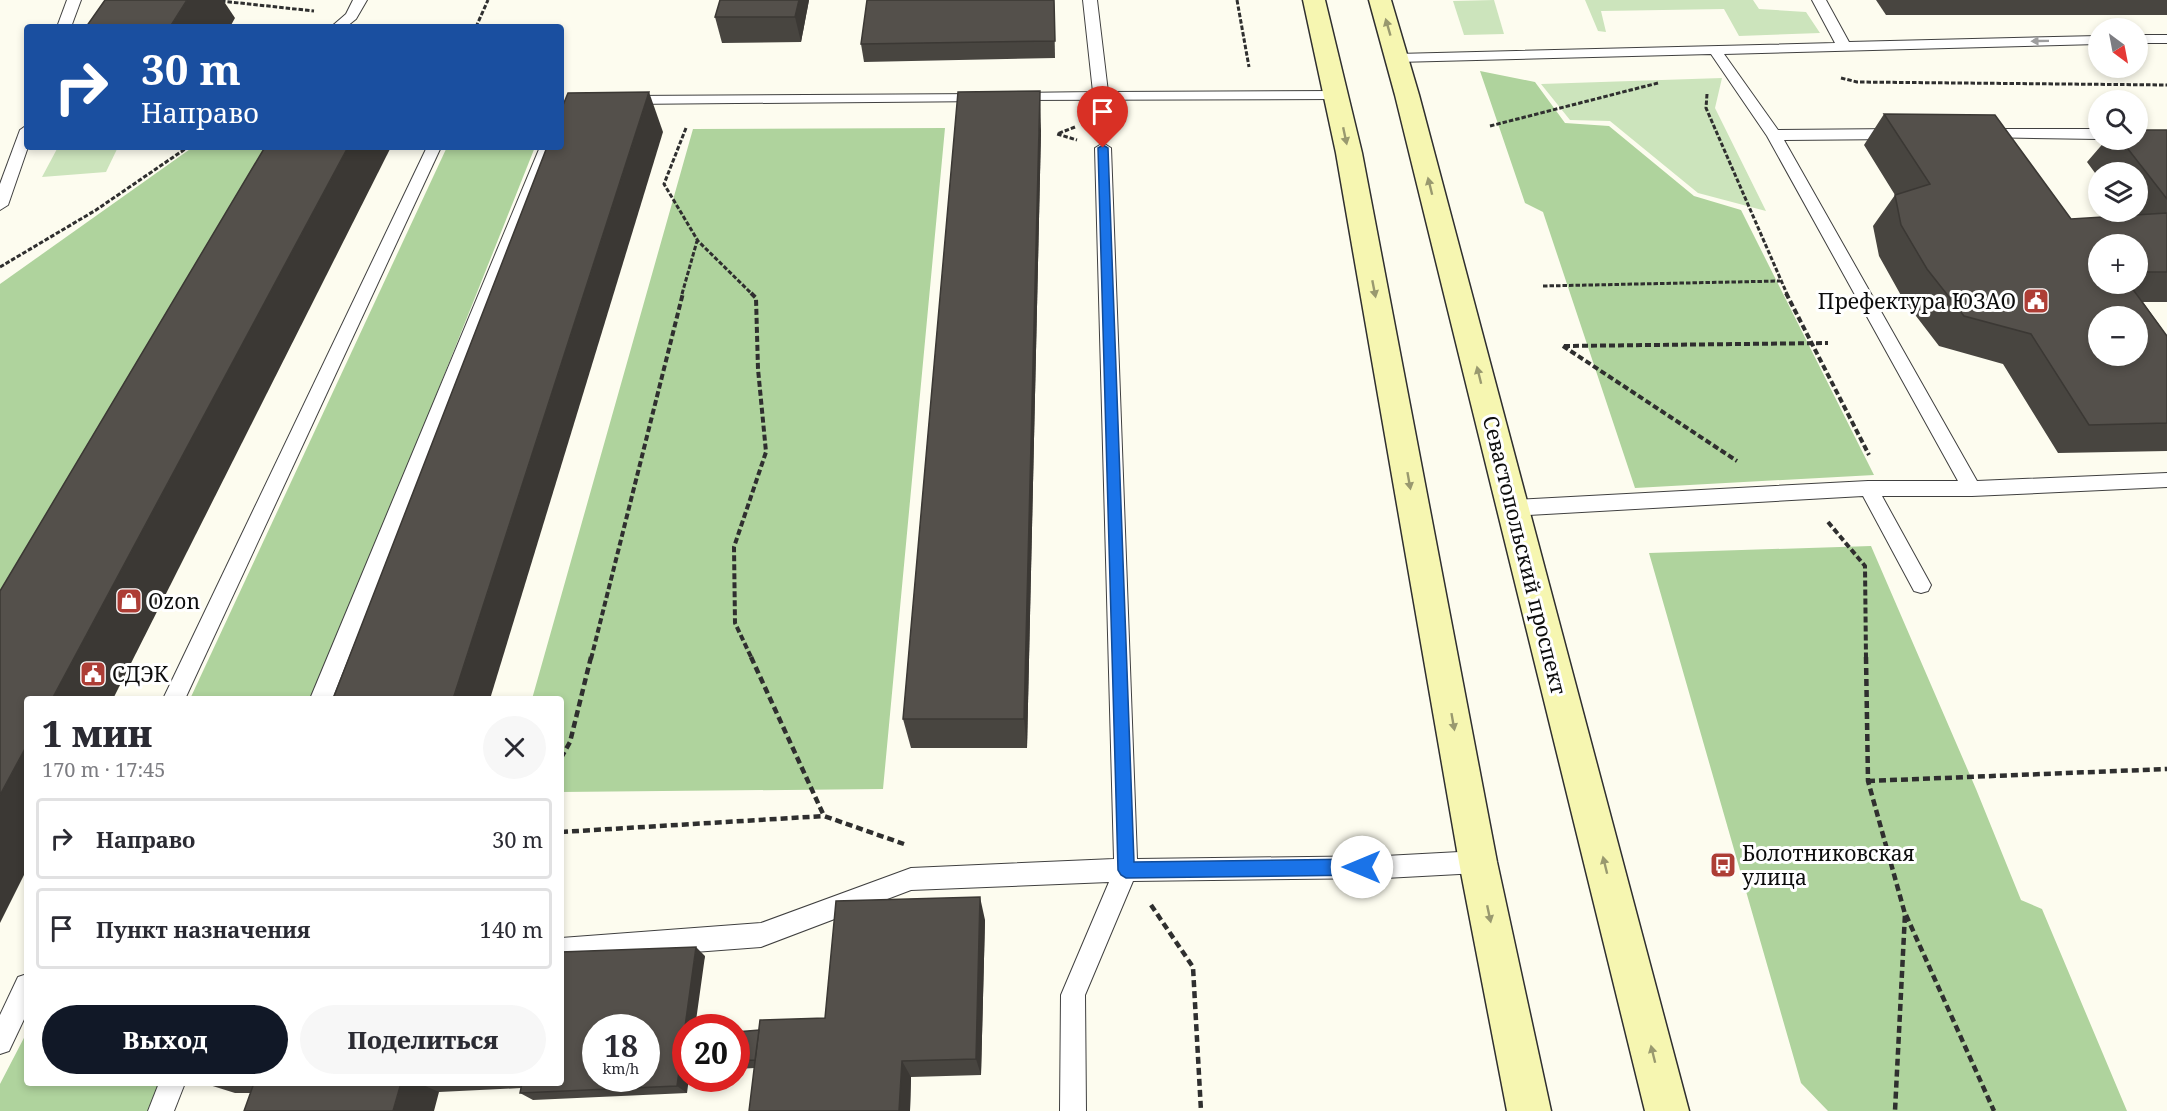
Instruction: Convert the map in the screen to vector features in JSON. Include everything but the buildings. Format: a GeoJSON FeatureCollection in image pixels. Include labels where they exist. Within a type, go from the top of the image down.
{"type":"FeatureCollection","features":[{"type":"Feature","properties":{"kind":"main road"},"geometry":{"type":"LineString","coordinates":[[1314,0],[1349,153],[1478,862],[1529,1111]]}},
{"type":"Feature","properties":{"kind":"main road","name":"Севастопольский проспект"},"geometry":{"type":"LineString","coordinates":[[1380,0],[1667,1111]]}},
{"type":"Feature","properties":{"kind":"lane"},"geometry":{"type":"LineString","coordinates":[[65,24],[74,0]]}},
{"type":"Feature","properties":{"kind":"lane"},"geometry":{"type":"LineString","coordinates":[[342,24],[351,16],[360,0]]}},
{"type":"Feature","properties":{"kind":"lane"},"geometry":{"type":"LineString","coordinates":[[1090,0],[1101,97]]}},
{"type":"Feature","properties":{"kind":"lane"},"geometry":{"type":"LineString","coordinates":[[1819,0],[1844,46]]}},
{"type":"Feature","properties":{"kind":"lane"},"geometry":{"type":"LineString","coordinates":[[2148,39],[2167,39]]}},
{"type":"Feature","properties":{"kind":"lane"},"geometry":{"type":"LineString","coordinates":[[1396,58],[2088,40]]}},
{"type":"Feature","properties":{"kind":"lane"},"geometry":{"type":"LineString","coordinates":[[1714,49],[1774,135],[1972,489]]}},
{"type":"Feature","properties":{"kind":"lane"},"geometry":{"type":"LineString","coordinates":[[610,100],[1337,95]]}},
{"type":"Feature","properties":{"kind":"lane"},"geometry":{"type":"LineString","coordinates":[[1774,135],[1913,134]]}},
{"type":"Feature","properties":{"kind":"lane"},"geometry":{"type":"LineString","coordinates":[[1971,134],[2088,134]]}},
{"type":"Feature","properties":{"kind":"lane"},"geometry":{"type":"LineString","coordinates":[[0,205],[24,138]]}},
{"type":"Feature","properties":{"kind":"lane"},"geometry":{"type":"LineString","coordinates":[[1073,1111],[1073,995],[1126,870],[1103,148]]}},
{"type":"Feature","properties":{"kind":"lane"},"geometry":{"type":"LineString","coordinates":[[175,696],[433,150]]}},
{"type":"Feature","properties":{"kind":"lane"},"geometry":{"type":"LineString","coordinates":[[322,696],[546,150]]}},
{"type":"Feature","properties":{"kind":"lane"},"geometry":{"type":"LineString","coordinates":[[1513,508],[1877,488],[1972,489],[2167,480]]}},
{"type":"Feature","properties":{"kind":"lane"},"geometry":{"type":"LineString","coordinates":[[1877,488],[1921,585]]}},
{"type":"Feature","properties":{"kind":"lane"},"geometry":{"type":"LineString","coordinates":[[564,950],[761,934],[911,879],[1126,870],[1386,867],[1478,862]]}},
{"type":"Feature","properties":{"kind":"lane"},"geometry":{"type":"LineString","coordinates":[[0,1042],[24,992]]}},
{"type":"Feature","properties":{"kind":"lane"},"geometry":{"type":"LineString","coordinates":[[161,1111],[171,1086]]}},
{"type":"Feature","properties":{"kind":"path"},"geometry":{"type":"LineString","coordinates":[[477,24],[488,0]]}},
{"type":"Feature","properties":{"kind":"path"},"geometry":{"type":"LineString","coordinates":[[1237,0],[1254,96]]}},
{"type":"Feature","properties":{"kind":"path"},"geometry":{"type":"LineString","coordinates":[[219,1],[351,16]]}},
{"type":"Feature","properties":{"kind":"path"},"geometry":{"type":"LineString","coordinates":[[1836,76],[1857,82],[2167,85]]}},
{"type":"Feature","properties":{"kind":"path"},"geometry":{"type":"LineString","coordinates":[[1490,126],[1663,81]]}},
{"type":"Feature","properties":{"kind":"path"},"geometry":{"type":"LineString","coordinates":[[1708,88],[1706,108],[1780,281],[1812,343],[1877,488]]}},
{"type":"Feature","properties":{"kind":"path"},"geometry":{"type":"LineString","coordinates":[[698,99],[664,184],[698,241],[756,298],[758,369],[766,452],[734,547],[735,623],[824,816]]}},
{"type":"Feature","properties":{"kind":"path"},"geometry":{"type":"LineString","coordinates":[[0,267],[96,210],[184,150]]}},
{"type":"Feature","properties":{"kind":"path"},"geometry":{"type":"LineString","coordinates":[[564,753],[570,742],[674,324],[698,241]]}},
{"type":"Feature","properties":{"kind":"path"},"geometry":{"type":"LineString","coordinates":[[1543,286],[1780,281]]}},
{"type":"Feature","properties":{"kind":"path"},"geometry":{"type":"LineString","coordinates":[[1563,346],[1828,343]]}},
{"type":"Feature","properties":{"kind":"path"},"geometry":{"type":"LineString","coordinates":[[1866,658],[1868,781],[1905,914],[1994,1111]]}},
{"type":"Feature","properties":{"kind":"path"},"geometry":{"type":"LineString","coordinates":[[1868,781],[2167,769]]}},
{"type":"Feature","properties":{"kind":"path"},"geometry":{"type":"LineString","coordinates":[[564,832],[824,816],[910,846]]}},
{"type":"Feature","properties":{"kind":"path"},"geometry":{"type":"LineString","coordinates":[[1126,870],[1193,967],[1201,1111]]}},
{"type":"Feature","properties":{"kind":"path"},"geometry":{"type":"LineString","coordinates":[[1895,1111],[1905,914]]}},
{"type":"Feature","properties":{"kind":"green space"},"geometry":{"type":"Polygon","coordinates":[[[1494,0],[1504,34],[1464,35],[1453,1],[1494,0]]]}},
{"type":"Feature","properties":{"kind":"green space"},"geometry":{"type":"Polygon","coordinates":[[[1585,0],[1753,0],[1759,9],[1806,12],[1820,33],[1739,36],[1724,9],[1601,11],[1606,32],[1598,31],[1585,0]]]}},
{"type":"Feature","properties":{"kind":"green space"},"geometry":{"type":"Polygon","coordinates":[[[1480,71],[1535,82],[1565,123],[1609,126],[1694,196],[1741,210],[1874,475],[1635,488],[1543,212],[1525,203],[1480,71]]]}},
{"type":"Feature","properties":{"kind":"green space"},"geometry":{"type":"Polygon","coordinates":[[[1722,78],[1715,108],[1766,211],[1698,193],[1610,121],[1570,120],[1541,84],[1722,78]]]}},
{"type":"Feature","properties":{"kind":"green space"},"geometry":{"type":"Polygon","coordinates":[[[945,128],[883,789],[564,792],[564,696],[533,696],[693,129],[945,128]]]}},
{"type":"Feature","properties":{"kind":"green space"},"geometry":{"type":"Polygon","coordinates":[[[56,150],[117,150],[106,172],[42,177],[56,150]]]}},
{"type":"Feature","properties":{"kind":"green space"},"geometry":{"type":"Polygon","coordinates":[[[189,150],[296,150],[0,683],[0,284],[189,150]]]}},
{"type":"Feature","properties":{"kind":"green space"},"geometry":{"type":"Polygon","coordinates":[[[446,150],[534,150],[316,696],[191,696],[446,150]]]}},
{"type":"Feature","properties":{"kind":"green space"},"geometry":{"type":"Polygon","coordinates":[[[1871,546],[1976,789],[2021,900],[2042,909],[2127,1111],[1828,1111],[1801,1083],[1649,553],[1871,546]]]}},
{"type":"Feature","properties":{"kind":"green space"},"geometry":{"type":"Polygon","coordinates":[[[24,1038],[24,1086],[160,1086],[150,1111],[0,1111],[0,1084],[24,1038]]]}},
{"type":"Feature","properties":{"kind":"place","name":"Префектура ЮЗАО"},"geometry":{"type":"Point","coordinates":[2036,301]}},
{"type":"Feature","properties":{"kind":"place","name":"Ozon"},"geometry":{"type":"Point","coordinates":[129,601]}},
{"type":"Feature","properties":{"kind":"place","name":"СДЭК"},"geometry":{"type":"Point","coordinates":[93,674]}},
{"type":"Feature","properties":{"kind":"place","name":"Болотниковская улица"},"geometry":{"type":"Point","coordinates":[1723,865]}},
{"type":"Feature","properties":{"kind":"route"},"geometry":{"type":"LineString","coordinates":[[1103,148],[1126,870],[1362,867]]}}]}
